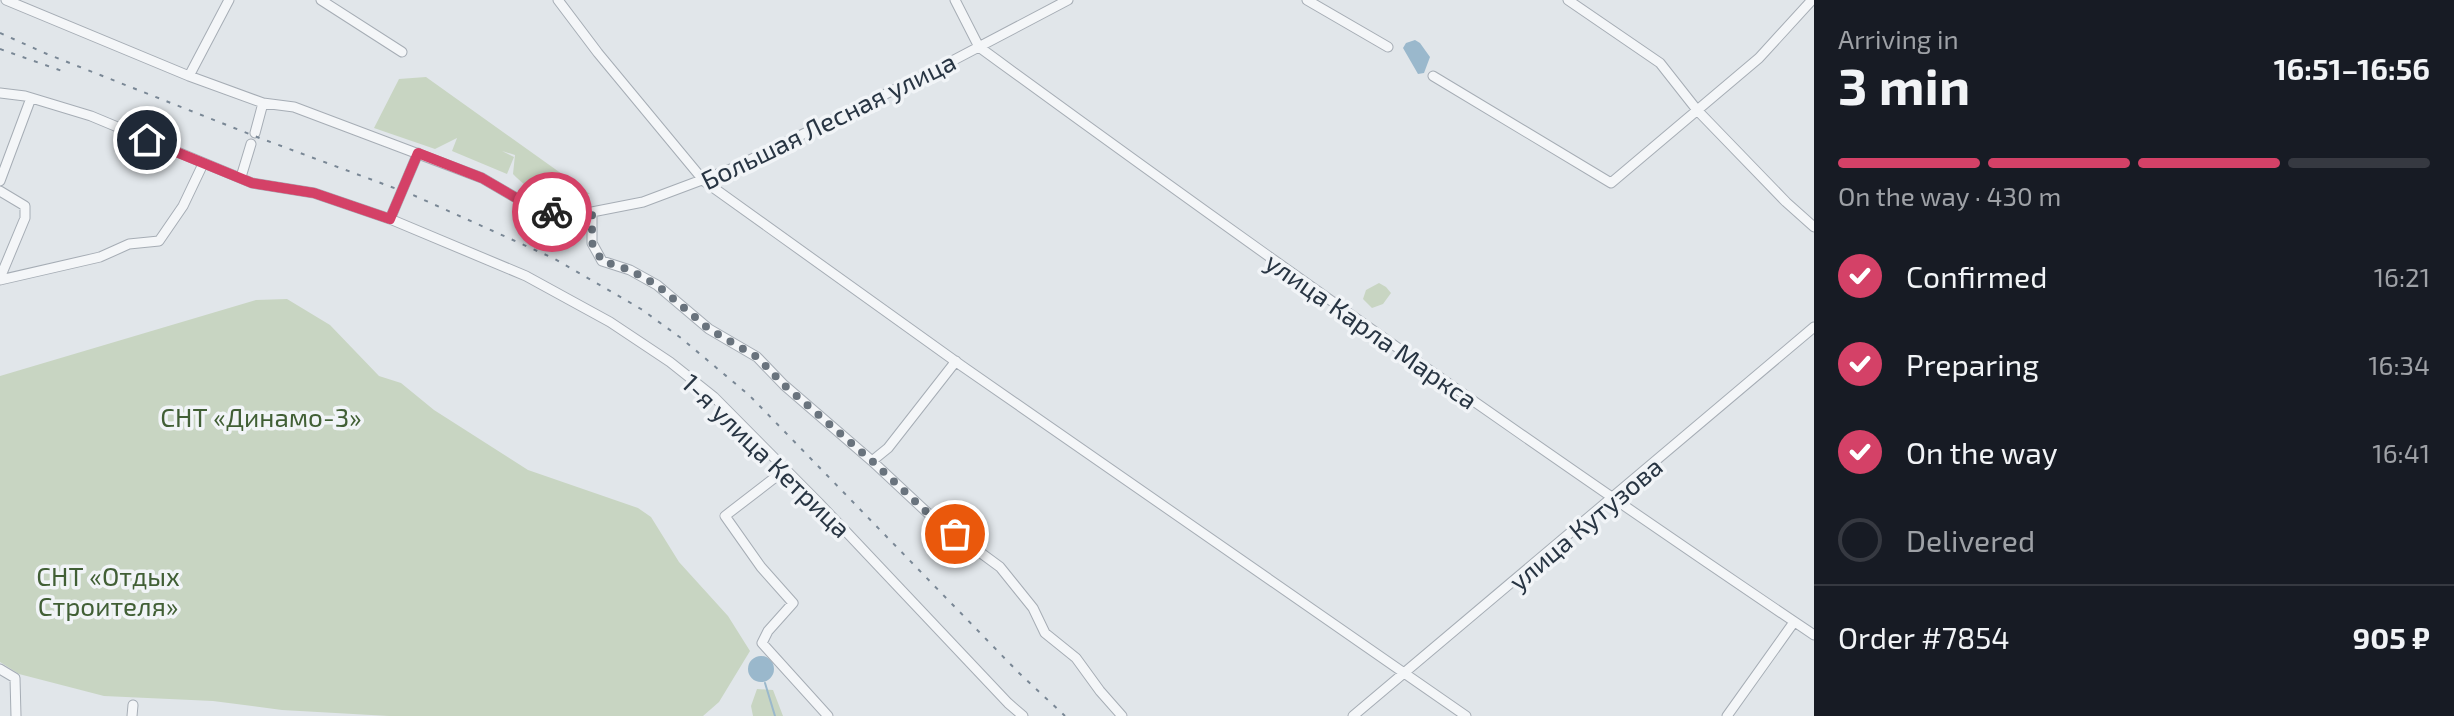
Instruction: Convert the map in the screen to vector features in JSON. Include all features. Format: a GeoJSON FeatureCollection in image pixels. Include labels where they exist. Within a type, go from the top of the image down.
{"type":"FeatureCollection","features":[{"type":"Feature","properties":{"kind":"street","name":"Большая Лесная улица"},"geometry":{"type":"LineString","coordinates":[[6,0],[189,76],[263,103],[294,107],[418,153],[482,178],[530,206],[553,212],[592,212],[643,202],[704,181],[979,47],[1068,0]]}},
{"type":"Feature","properties":{"kind":"street"},"geometry":{"type":"LineString","coordinates":[[189,76],[229,0]]}},
{"type":"Feature","properties":{"kind":"street"},"geometry":{"type":"LineString","coordinates":[[321,0],[402,52]]}},
{"type":"Feature","properties":{"kind":"street"},"geometry":{"type":"LineString","coordinates":[[558,0],[704,181],[956,361],[1466,716]]}},
{"type":"Feature","properties":{"kind":"street","name":"улица Карла Маркса"},"geometry":{"type":"LineString","coordinates":[[955,0],[979,47],[1171,188],[1613,499],[1814,635]]}},
{"type":"Feature","properties":{"kind":"street"},"geometry":{"type":"LineString","coordinates":[[1307,0],[1388,47]]}},
{"type":"Feature","properties":{"kind":"street"},"geometry":{"type":"LineString","coordinates":[[1568,0],[1660,63],[1697,110],[1814,227]]}},
{"type":"Feature","properties":{"kind":"street"},"geometry":{"type":"LineString","coordinates":[[1433,76],[1611,183],[1759,58],[1812,0]]}},
{"type":"Feature","properties":{"kind":"street","name":"1-я улица Кетрица"},"geometry":{"type":"LineString","coordinates":[[0,93],[31,98],[91,116],[252,183],[314,193],[390,219],[526,276],[610,322],[670,362],[714,397],[1023,716]]}},
{"type":"Feature","properties":{"kind":"street"},"geometry":{"type":"LineString","coordinates":[[0,181],[31,98]]}},
{"type":"Feature","properties":{"kind":"street"},"geometry":{"type":"LineString","coordinates":[[255,133],[263,103]]}},
{"type":"Feature","properties":{"kind":"street"},"geometry":{"type":"LineString","coordinates":[[241,177],[251,144]]}},
{"type":"Feature","properties":{"kind":"street"},"geometry":{"type":"LineString","coordinates":[[390,219],[418,153]]}},
{"type":"Feature","properties":{"kind":"street"},"geometry":{"type":"LineString","coordinates":[[0,279],[100,257],[129,244],[159,241],[183,206],[203,164]]}},
{"type":"Feature","properties":{"kind":"street"},"geometry":{"type":"LineString","coordinates":[[0,191],[25,206],[25,218],[0,279]]}},
{"type":"Feature","properties":{"kind":"street"},"geometry":{"type":"LineString","coordinates":[[592,212],[592,243],[602,261],[630,270],[657,285],[709,329],[757,357],[784,385],[932,517],[1009,576],[1035,612],[1045,633],[1076,658],[1122,716]]}},
{"type":"Feature","properties":{"kind":"street","name":"улица Кутузова"},"geometry":{"type":"LineString","coordinates":[[1353,716],[1814,327]]}},
{"type":"Feature","properties":{"kind":"street"},"geometry":{"type":"LineString","coordinates":[[872,461],[888,448],[956,361]]}},
{"type":"Feature","properties":{"kind":"street"},"geometry":{"type":"LineString","coordinates":[[786,469],[725,516],[761,567],[793,603],[768,631],[762,643],[828,716]]}},
{"type":"Feature","properties":{"kind":"street"},"geometry":{"type":"LineString","coordinates":[[1727,716],[1794,622]]}},
{"type":"Feature","properties":{"kind":"street"},"geometry":{"type":"LineString","coordinates":[[0,669],[15,678],[16,716]]}},
{"type":"Feature","properties":{"kind":"green space"},"geometry":{"type":"Polygon","coordinates":[[[426,77],[590,194],[558,196],[531,189],[513,174],[515,155],[502,151],[514,157],[507,174],[452,151],[457,138],[435,149],[374,128],[399,79],[426,77]]]}},
{"type":"Feature","properties":{"kind":"green space"},"geometry":{"type":"Polygon","coordinates":[[[1379,283],[1391,293],[1383,304],[1372,308],[1363,299],[1366,290],[1379,283]]]}},
{"type":"Feature","properties":{"kind":"green space"},"geometry":{"type":"Polygon","coordinates":[[[287,299],[330,325],[379,376],[401,383],[434,410],[528,470],[638,508],[651,517],[679,562],[728,616],[750,651],[719,702],[703,716],[389,716],[282,710],[213,701],[104,696],[19,674],[0,662],[0,376],[256,300],[287,299]]]}},
{"type":"Feature","properties":{"kind":"green space"},"geometry":{"type":"Polygon","coordinates":[[[757,689],[773,690],[783,716],[753,716],[751,706],[757,689]]]}},
{"type":"Feature","properties":{"kind":"water"},"geometry":{"type":"Polygon","coordinates":[[[1415,40],[1430,57],[1424,73],[1418,74],[1403,48],[1406,43],[1415,40]]]}},
{"type":"Feature","properties":{"kind":"water"},"geometry":{"type":"Polygon","coordinates":[[[761,656],[770,660],[774,669],[770,678],[761,682],[752,678],[748,669],[752,660],[761,656]]]}},
{"type":"Feature","properties":{"kind":"waterway"},"geometry":{"type":"LineString","coordinates":[[765,683],[775,716]]}},
{"type":"Feature","properties":{"kind":"railway"},"geometry":{"type":"LineString","coordinates":[[0,33],[257,137],[413,195],[555,259],[641,309],[750,396],[1019,673],[1065,716]]}},
{"type":"Feature","properties":{"kind":"railway"},"geometry":{"type":"LineString","coordinates":[[0,49],[62,71]]}},
{"type":"Feature","properties":{"kind":"way so far"},"geometry":{"type":"LineString","coordinates":[[552,212],[592,212],[592,243],[602,261],[630,270],[657,285],[695,319],[757,357],[784,385],[955,534]]}},
{"type":"Feature","properties":{"kind":"route"},"geometry":{"type":"LineString","coordinates":[[147,140],[252,183],[314,193],[390,219],[418,153],[482,178],[530,206],[552,212]]}},
{"type":"Feature","properties":{"kind":"park label","name":"СНТ «Динамо-3»"},"geometry":{"type":"Point","coordinates":[261,416]}},
{"type":"Feature","properties":{"kind":"park label","name":"СНТ «Отдых Строителя»"},"geometry":{"type":"Point","coordinates":[108,590]}}]}
